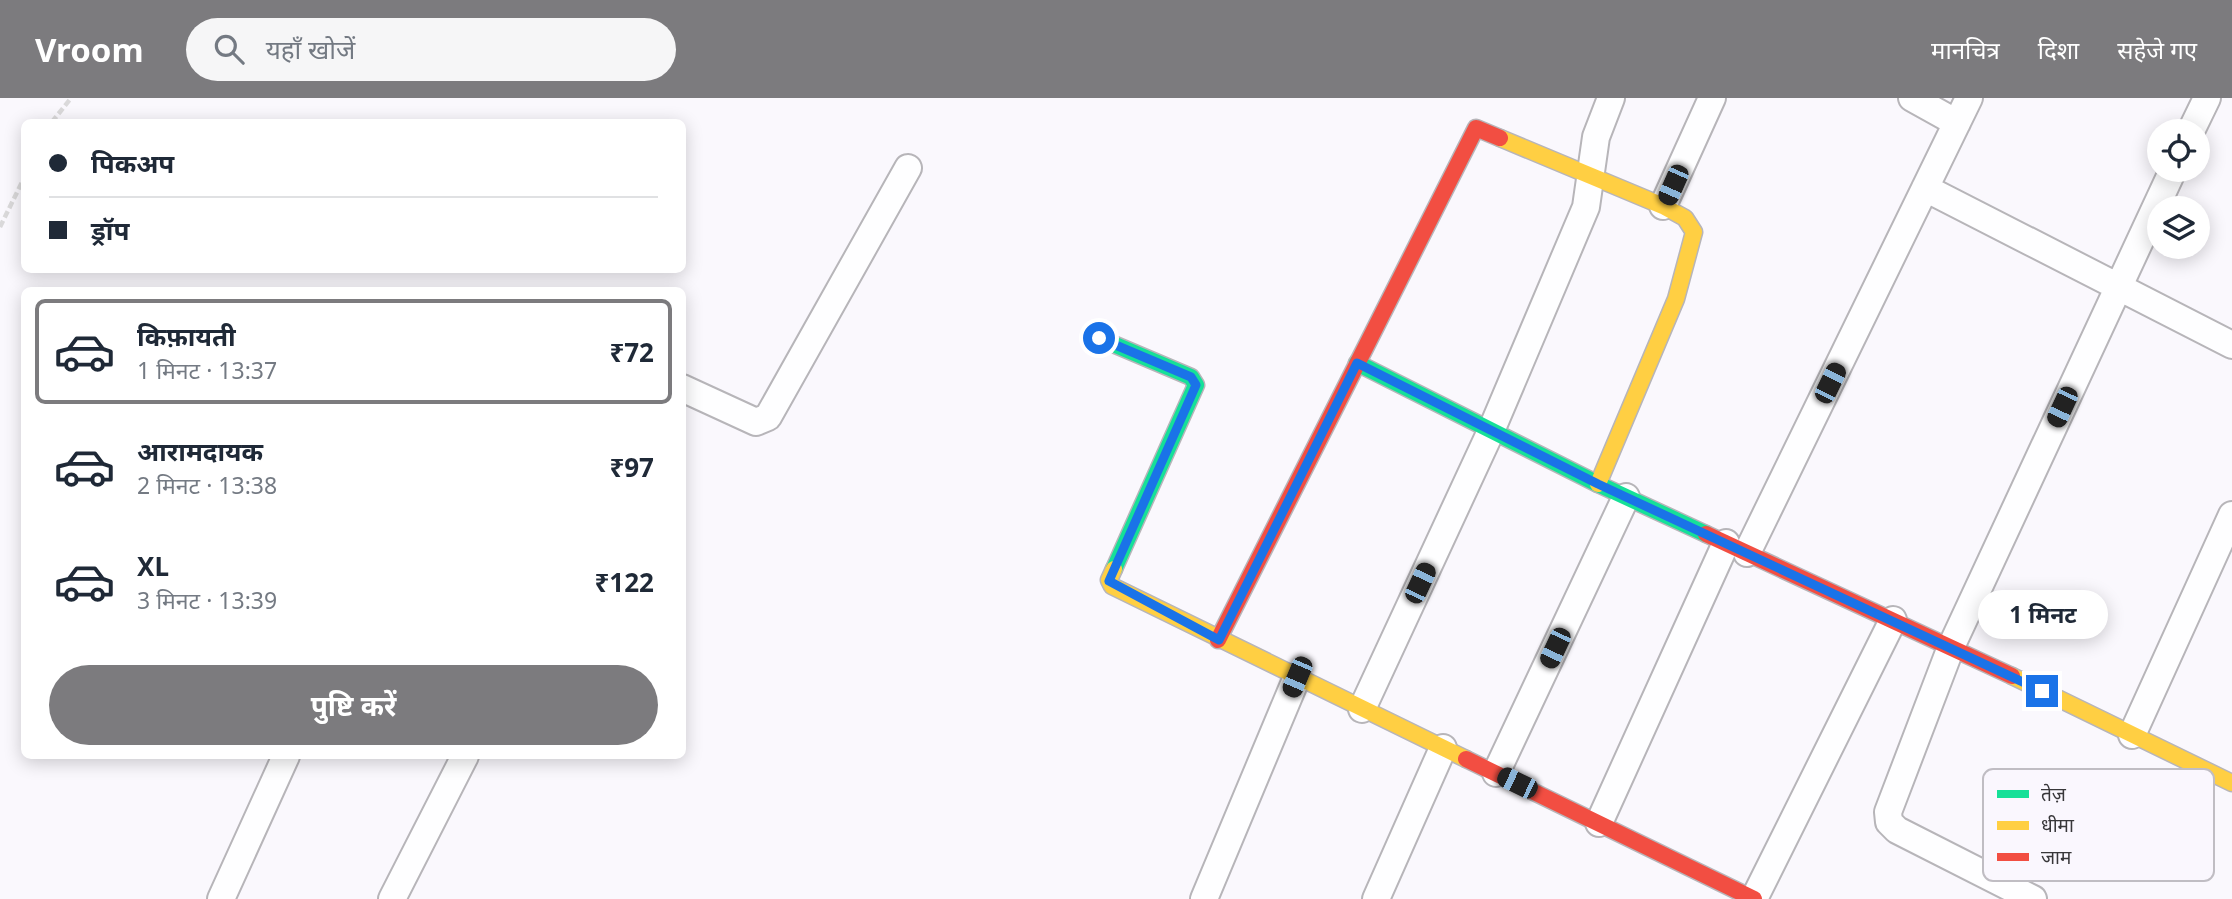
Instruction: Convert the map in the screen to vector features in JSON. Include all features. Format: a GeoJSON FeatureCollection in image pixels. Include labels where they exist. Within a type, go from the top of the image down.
{"type":"FeatureCollection","features":[{"type":"Feature","properties":{"kind":"street"},"geometry":{"type":"LineString","coordinates":[[1362,709],[1490,431],[1586,207],[1596,137],[1611,98]]}},
{"type":"Feature","properties":{"kind":"street"},"geometry":{"type":"LineString","coordinates":[[1663,206],[1712,98]]}},
{"type":"Feature","properties":{"kind":"street"},"geometry":{"type":"LineString","coordinates":[[1912,98],[1957,122]]}},
{"type":"Feature","properties":{"kind":"street"},"geometry":{"type":"LineString","coordinates":[[1599,824],[1737,548],[1925,188],[1969,98]]}},
{"type":"Feature","properties":{"kind":"street"},"geometry":{"type":"LineString","coordinates":[[2197,119],[2207,98]]}},
{"type":"Feature","properties":{"kind":"street"},"geometry":{"type":"LineString","coordinates":[[1219,640],[1476,128],[1663,206],[1692,224],[1695,239],[1676,299],[1598,484]]}},
{"type":"Feature","properties":{"kind":"street"},"geometry":{"type":"LineString","coordinates":[[686,390],[756,422],[768,417],[908,168]]}},
{"type":"Feature","properties":{"kind":"street"},"geometry":{"type":"LineString","coordinates":[[1983,874],[1897,830],[1889,822],[1888,812],[1951,647],[2167,182]]}},
{"type":"Feature","properties":{"kind":"street"},"geometry":{"type":"LineString","coordinates":[[1925,188],[2232,345]]}},
{"type":"Feature","properties":{"kind":"street"},"geometry":{"type":"LineString","coordinates":[[1099,338],[1191,377],[1196,385],[1109,581],[1219,640],[1754,899],[1894,620]]}},
{"type":"Feature","properties":{"kind":"street"},"geometry":{"type":"LineString","coordinates":[[1357,363],[1598,484],[1894,620],[2203,769]]}},
{"type":"Feature","properties":{"kind":"street"},"geometry":{"type":"LineString","coordinates":[[1496,773],[1626,496]]}},
{"type":"Feature","properties":{"kind":"street"},"geometry":{"type":"LineString","coordinates":[[2132,735],[2232,515]]}},
{"type":"Feature","properties":{"kind":"street"},"geometry":{"type":"LineString","coordinates":[[1204,899],[1297,677]]}},
{"type":"Feature","properties":{"kind":"street"},"geometry":{"type":"LineString","coordinates":[[1376,899],[1443,748]]}},
{"type":"Feature","properties":{"kind":"street"},"geometry":{"type":"LineString","coordinates":[[220,899],[285,759]]}},
{"type":"Feature","properties":{"kind":"street"},"geometry":{"type":"LineString","coordinates":[[392,899],[463,759]]}},
{"type":"Feature","properties":{"kind":"street"},"geometry":{"type":"LineString","coordinates":[[2214,774],[2232,783]]}},
{"type":"Feature","properties":{"kind":"street"},"geometry":{"type":"LineString","coordinates":[[1998,881],[2033,899]]}},
{"type":"Feature","properties":{"kind":"path"},"geometry":{"type":"LineString","coordinates":[[54,119],[71,98]]}},
{"type":"Feature","properties":{"kind":"path"},"geometry":{"type":"LineString","coordinates":[[0,227],[21,184]]}},
{"type":"Feature","properties":{"kind":"traffic: fast"},"geometry":{"type":"LineString","coordinates":[[1099,338],[1191,377],[1196,385],[1114,569]]}},
{"type":"Feature","properties":{"kind":"traffic: fast"},"geometry":{"type":"LineString","coordinates":[[1357,363],[1598,484],[1706,534]]}},
{"type":"Feature","properties":{"kind":"traffic: slow"},"geometry":{"type":"LineString","coordinates":[[1500,138],[1663,206],[1685,218],[1694,232],[1676,299],[1598,484]]}},
{"type":"Feature","properties":{"kind":"traffic: slow"},"geometry":{"type":"LineString","coordinates":[[1114,569],[1109,580],[1112,586],[1466,759]]}},
{"type":"Feature","properties":{"kind":"traffic: slow"},"geometry":{"type":"LineString","coordinates":[[2012,676],[2203,769]]}},
{"type":"Feature","properties":{"kind":"traffic: slow"},"geometry":{"type":"LineString","coordinates":[[2214,774],[2232,783]]}},
{"type":"Feature","properties":{"kind":"traffic: jam"},"geometry":{"type":"LineString","coordinates":[[1218,640],[1476,128],[1500,138]]}},
{"type":"Feature","properties":{"kind":"traffic: jam"},"geometry":{"type":"LineString","coordinates":[[1706,534],[2012,676]]}},
{"type":"Feature","properties":{"kind":"traffic: jam"},"geometry":{"type":"LineString","coordinates":[[1466,759],[1754,899]]}},
{"type":"Feature","properties":{"kind":"route"},"geometry":{"type":"LineString","coordinates":[[1099,338],[1191,377],[1196,385],[1109,581],[1112,586],[1219,640],[1357,363],[1598,484],[2042,691]]}}]}
